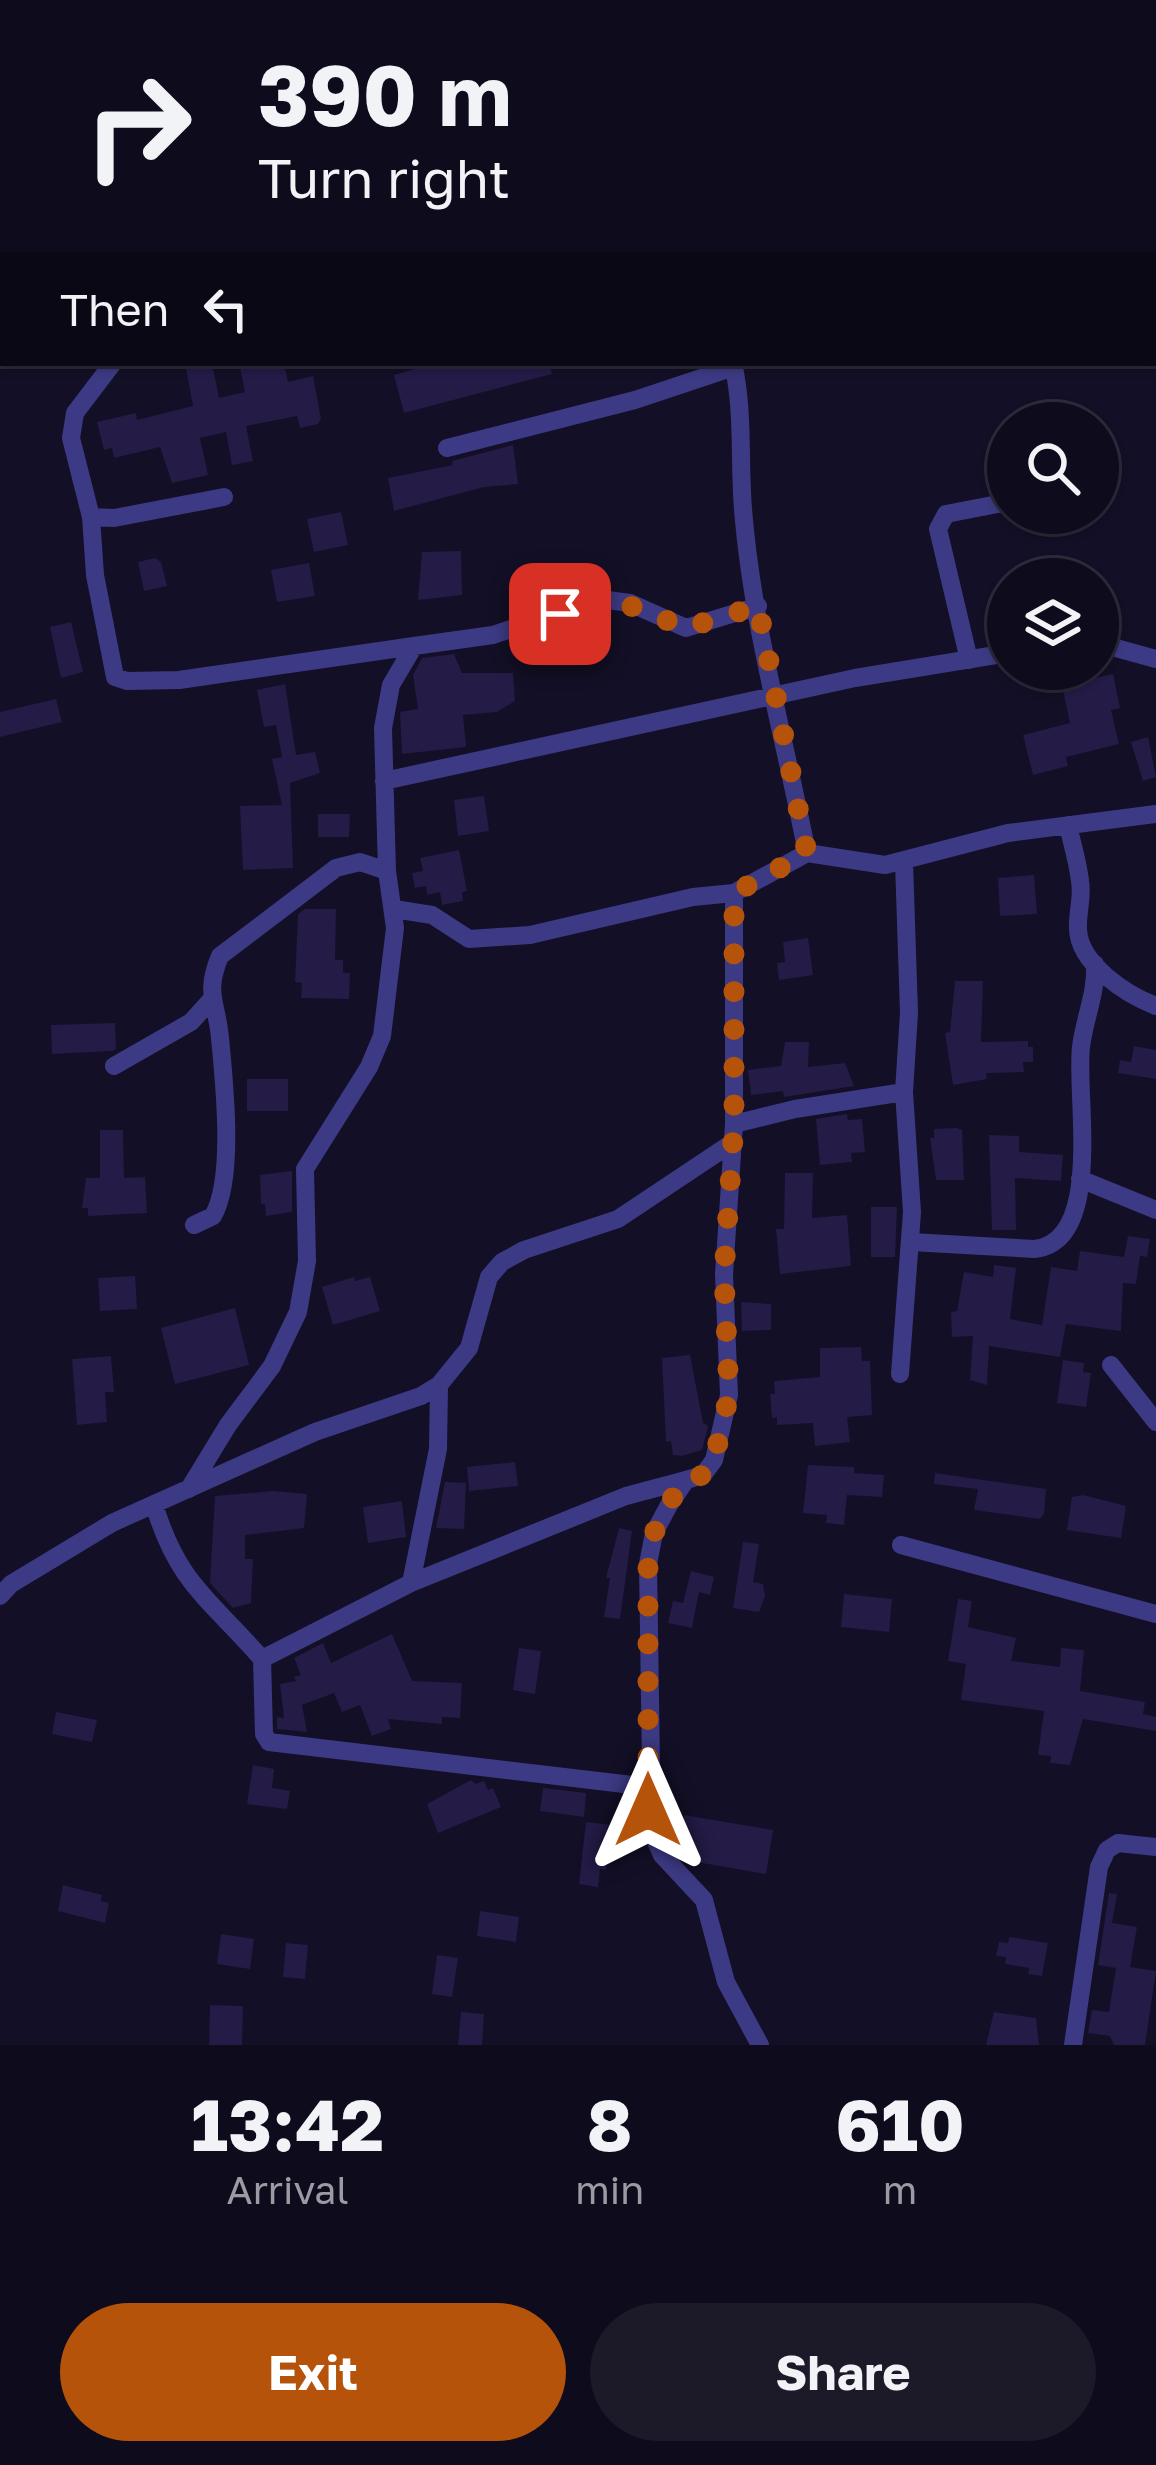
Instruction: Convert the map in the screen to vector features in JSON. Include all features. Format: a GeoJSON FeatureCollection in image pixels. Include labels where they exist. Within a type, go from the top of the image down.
{"type":"FeatureCollection","features":[{"type":"Feature","properties":{"kind":"street"},"geometry":{"type":"LineString","coordinates":[[110,366],[85,396],[71,425],[91,517],[95,575],[115,677],[179,680],[494,635],[600,599],[630,603],[686,628],[758,606]]}},
{"type":"Feature","properties":{"kind":"street"},"geometry":{"type":"LineString","coordinates":[[447,448],[634,400],[731,366]]}},
{"type":"Feature","properties":{"kind":"street"},"geometry":{"type":"LineString","coordinates":[[734,366],[741,407],[742,509],[807,853]]}},
{"type":"Feature","properties":{"kind":"street"},"geometry":{"type":"LineString","coordinates":[[91,517],[114,518],[224,497]]}},
{"type":"Feature","properties":{"kind":"street"},"geometry":{"type":"LineString","coordinates":[[969,660],[938,530],[946,514],[987,506]]}},
{"type":"Feature","properties":{"kind":"street"},"geometry":{"type":"LineString","coordinates":[[189,1489],[272,1366],[298,1312],[307,1261],[304,1169],[369,1067],[382,1036],[394,909],[387,871],[383,728],[391,685],[414,646]]}},
{"type":"Feature","properties":{"kind":"street"},"geometry":{"type":"LineString","coordinates":[[1119,649],[1156,659]]}},
{"type":"Feature","properties":{"kind":"street"},"geometry":{"type":"LineString","coordinates":[[384,782],[855,677],[987,657]]}},
{"type":"Feature","properties":{"kind":"street"},"geometry":{"type":"LineString","coordinates":[[394,909],[431,914],[469,939],[568,929],[693,897],[734,893],[807,853],[869,865],[904,862],[958,843],[1156,814]]}},
{"type":"Feature","properties":{"kind":"street"},"geometry":{"type":"LineString","coordinates":[[1068,825],[1081,882],[1078,935],[1095,964],[1136,998],[1156,1006]]}},
{"type":"Feature","properties":{"kind":"street"},"geometry":{"type":"LineString","coordinates":[[114,1066],[191,1022],[210,1001],[220,956],[249,930],[336,868],[360,862],[387,871]]}},
{"type":"Feature","properties":{"kind":"street"},"geometry":{"type":"LineString","coordinates":[[900,1374],[911,1242],[904,1092],[910,1013],[904,862]]}},
{"type":"Feature","properties":{"kind":"street"},"geometry":{"type":"LineString","coordinates":[[262,1659],[410,1583],[626,1496],[703,1475],[714,1460],[729,1395],[724,1274],[733,1134],[734,893]]}},
{"type":"Feature","properties":{"kind":"street"},"geometry":{"type":"LineString","coordinates":[[911,1242],[1049,1248],[1064,1234],[1080,1179],[1081,1048],[1095,964]]}},
{"type":"Feature","properties":{"kind":"street"},"geometry":{"type":"LineString","coordinates":[[194,1225],[213,1216],[222,1192],[222,1055],[210,1001]]}},
{"type":"Feature","properties":{"kind":"street"},"geometry":{"type":"LineString","coordinates":[[0,1596],[11,1584],[112,1523],[315,1432],[421,1396],[439,1385],[469,1348],[489,1276],[502,1262],[524,1250],[618,1219],[733,1134],[795,1109],[904,1092]]}},
{"type":"Feature","properties":{"kind":"street"},"geometry":{"type":"LineString","coordinates":[[1080,1179],[1156,1210]]}},
{"type":"Feature","properties":{"kind":"street"},"geometry":{"type":"LineString","coordinates":[[1112,1365],[1156,1422]]}},
{"type":"Feature","properties":{"kind":"street"},"geometry":{"type":"LineString","coordinates":[[410,1583],[438,1449],[439,1385]]}},
{"type":"Feature","properties":{"kind":"street"},"geometry":{"type":"LineString","coordinates":[[686,1480],[654,1533],[648,1564],[652,1833],[662,1856],[704,1900],[726,1982],[760,2045]]}},
{"type":"Feature","properties":{"kind":"street"},"geometry":{"type":"LineString","coordinates":[[154,1504],[178,1569],[214,1613],[262,1659],[264,1734],[277,1747],[649,1786]]}},
{"type":"Feature","properties":{"kind":"street"},"geometry":{"type":"LineString","coordinates":[[901,1545],[1156,1614]]}},
{"type":"Feature","properties":{"kind":"street"},"geometry":{"type":"LineString","coordinates":[[1073,2045],[1099,1867],[1107,1850],[1118,1843],[1156,1847]]}},
{"type":"Feature","properties":{"kind":"building"},"geometry":{"type":"Polygon","coordinates":[[[213,366],[219,398],[245,392],[240,366],[285,366],[288,382],[313,376],[321,419],[300,428],[297,416],[246,426],[253,461],[232,465],[226,432],[200,438],[208,475],[172,483],[160,447],[114,458],[112,448],[104,450],[97,422],[136,413],[137,420],[193,406],[186,368],[213,366]]]}},
{"type":"Feature","properties":{"kind":"building"},"geometry":{"type":"Polygon","coordinates":[[[424,366],[550,366],[552,374],[404,413],[394,375],[424,366]]]}},
{"type":"Feature","properties":{"kind":"building"},"geometry":{"type":"Polygon","coordinates":[[[513,445],[518,484],[484,487],[394,511],[388,478],[453,465],[452,461],[513,445]]]}},
{"type":"Feature","properties":{"kind":"building"},"geometry":{"type":"Polygon","coordinates":[[[341,512],[348,545],[314,552],[307,519],[341,512]]]}},
{"type":"Feature","properties":{"kind":"building"},"geometry":{"type":"Polygon","coordinates":[[[461,551],[462,595],[418,600],[422,552],[461,551]]]}},
{"type":"Feature","properties":{"kind":"building"},"geometry":{"type":"Polygon","coordinates":[[[155,558],[161,562],[167,586],[144,591],[138,562],[155,558]]]}},
{"type":"Feature","properties":{"kind":"building"},"geometry":{"type":"Polygon","coordinates":[[[309,563],[315,596],[277,602],[271,570],[309,563]]]}},
{"type":"Feature","properties":{"kind":"building"},"geometry":{"type":"Polygon","coordinates":[[[71,622],[83,672],[61,678],[50,627],[71,622]]]}},
{"type":"Feature","properties":{"kind":"building"},"geometry":{"type":"Polygon","coordinates":[[[454,654],[462,673],[513,673],[515,701],[497,712],[463,715],[466,747],[402,754],[400,712],[418,709],[413,675],[422,658],[454,654]]]}},
{"type":"Feature","properties":{"kind":"building"},"geometry":{"type":"Polygon","coordinates":[[[285,684],[296,755],[315,752],[320,773],[290,783],[293,868],[243,870],[240,806],[282,805],[272,759],[282,757],[276,725],[264,727],[257,690],[285,684]]]}},
{"type":"Feature","properties":{"kind":"building"},"geometry":{"type":"Polygon","coordinates":[[[1063,690],[1116,690],[1120,708],[1111,710],[1119,744],[1066,757],[1068,766],[1033,775],[1023,735],[1070,723],[1063,690]]]}},
{"type":"Feature","properties":{"kind":"building"},"geometry":{"type":"Polygon","coordinates":[[[56,699],[62,722],[0,737],[0,712],[56,699]]]}},
{"type":"Feature","properties":{"kind":"building"},"geometry":{"type":"Polygon","coordinates":[[[1148,737],[1156,777],[1143,781],[1131,742],[1148,737]]]}},
{"type":"Feature","properties":{"kind":"building"},"geometry":{"type":"Polygon","coordinates":[[[484,796],[489,831],[458,836],[454,800],[484,796]]]}},
{"type":"Feature","properties":{"kind":"building"},"geometry":{"type":"Polygon","coordinates":[[[318,814],[350,814],[349,837],[318,837],[318,814]]]}},
{"type":"Feature","properties":{"kind":"building"},"geometry":{"type":"Polygon","coordinates":[[[459,850],[467,891],[462,892],[463,901],[442,905],[440,892],[427,895],[426,886],[415,888],[412,873],[423,871],[420,858],[459,850]]]}},
{"type":"Feature","properties":{"kind":"building"},"geometry":{"type":"Polygon","coordinates":[[[1034,875],[1037,914],[1000,916],[998,878],[1034,875]]]}},
{"type":"Feature","properties":{"kind":"building"},"geometry":{"type":"Polygon","coordinates":[[[305,909],[336,909],[335,960],[343,960],[343,973],[350,973],[349,999],[301,998],[302,983],[295,982],[298,914],[305,909]]]}},
{"type":"Feature","properties":{"kind":"building"},"geometry":{"type":"Polygon","coordinates":[[[808,938],[813,975],[779,980],[777,963],[785,962],[783,942],[808,938]]]}},
{"type":"Feature","properties":{"kind":"building"},"geometry":{"type":"Polygon","coordinates":[[[955,981],[983,981],[981,1042],[1028,1041],[1033,1062],[1023,1062],[1024,1072],[986,1073],[987,1079],[953,1085],[945,1033],[950,1032],[955,981]]]}},
{"type":"Feature","properties":{"kind":"building"},"geometry":{"type":"Polygon","coordinates":[[[115,1023],[116,1049],[112,1051],[52,1054],[51,1025],[115,1023]]]}},
{"type":"Feature","properties":{"kind":"building"},"geometry":{"type":"Polygon","coordinates":[[[785,1042],[809,1042],[808,1067],[845,1063],[854,1086],[784,1097],[783,1091],[751,1095],[748,1070],[781,1066],[785,1042]]]}},
{"type":"Feature","properties":{"kind":"building"},"geometry":{"type":"Polygon","coordinates":[[[1134,1046],[1156,1050],[1156,1079],[1118,1073],[1120,1060],[1131,1062],[1134,1046]]]}},
{"type":"Feature","properties":{"kind":"building"},"geometry":{"type":"Polygon","coordinates":[[[247,1079],[288,1079],[288,1111],[247,1111],[247,1079]]]}},
{"type":"Feature","properties":{"kind":"building"},"geometry":{"type":"Polygon","coordinates":[[[847,1114],[848,1120],[862,1119],[865,1152],[851,1153],[852,1162],[820,1165],[816,1119],[847,1114]]]}},
{"type":"Feature","properties":{"kind":"building"},"geometry":{"type":"Polygon","coordinates":[[[934,1129],[962,1130],[964,1180],[936,1180],[930,1138],[934,1138],[934,1129]]]}},
{"type":"Feature","properties":{"kind":"building"},"geometry":{"type":"Polygon","coordinates":[[[100,1130],[123,1130],[124,1178],[145,1177],[147,1213],[88,1216],[88,1208],[82,1208],[86,1178],[100,1178],[100,1130]]]}},
{"type":"Feature","properties":{"kind":"building"},"geometry":{"type":"Polygon","coordinates":[[[989,1135],[1019,1136],[1019,1152],[1063,1155],[1061,1181],[1015,1178],[1016,1230],[992,1230],[989,1135]]]}},
{"type":"Feature","properties":{"kind":"building"},"geometry":{"type":"Polygon","coordinates":[[[292,1171],[292,1212],[266,1216],[260,1175],[292,1171]]]}},
{"type":"Feature","properties":{"kind":"building"},"geometry":{"type":"Polygon","coordinates":[[[785,1173],[813,1173],[812,1218],[847,1215],[851,1266],[780,1274],[776,1229],[784,1229],[785,1173]]]}},
{"type":"Feature","properties":{"kind":"building"},"geometry":{"type":"Polygon","coordinates":[[[871,1207],[897,1207],[895,1257],[871,1257],[871,1207]]]}},
{"type":"Feature","properties":{"kind":"building"},"geometry":{"type":"Polygon","coordinates":[[[1128,1236],[1150,1239],[1147,1257],[1140,1256],[1136,1284],[1123,1283],[1121,1331],[1066,1324],[1060,1357],[989,1346],[987,1385],[970,1380],[973,1336],[952,1337],[951,1312],[957,1311],[964,1272],[993,1277],[994,1265],[1016,1268],[1010,1319],[1042,1325],[1051,1267],[1077,1271],[1080,1251],[1124,1257],[1128,1236]]]}},
{"type":"Feature","properties":{"kind":"building"},"geometry":{"type":"Polygon","coordinates":[[[135,1276],[137,1309],[100,1311],[98,1278],[135,1276]]]}},
{"type":"Feature","properties":{"kind":"building"},"geometry":{"type":"Polygon","coordinates":[[[354,1277],[355,1281],[370,1277],[380,1311],[333,1325],[322,1287],[354,1277]]]}},
{"type":"Feature","properties":{"kind":"building"},"geometry":{"type":"Polygon","coordinates":[[[741,1302],[771,1304],[771,1330],[742,1331],[741,1302]]]}},
{"type":"Feature","properties":{"kind":"building"},"geometry":{"type":"Polygon","coordinates":[[[235,1308],[249,1365],[175,1384],[161,1328],[235,1308]]]}},
{"type":"Feature","properties":{"kind":"building"},"geometry":{"type":"Polygon","coordinates":[[[861,1347],[862,1361],[870,1361],[872,1415],[847,1417],[850,1442],[815,1446],[813,1423],[777,1425],[770,1394],[775,1394],[774,1381],[820,1377],[820,1348],[861,1347]]]}},
{"type":"Feature","properties":{"kind":"building"},"geometry":{"type":"Polygon","coordinates":[[[690,1355],[703,1423],[708,1426],[702,1450],[673,1455],[671,1441],[666,1442],[662,1358],[690,1355]]]}},
{"type":"Feature","properties":{"kind":"building"},"geometry":{"type":"Polygon","coordinates":[[[111,1356],[114,1392],[105,1392],[107,1422],[77,1425],[72,1359],[111,1356]]]}},
{"type":"Feature","properties":{"kind":"building"},"geometry":{"type":"Polygon","coordinates":[[[1063,1360],[1084,1363],[1083,1372],[1091,1373],[1086,1407],[1057,1403],[1063,1360]]]}},
{"type":"Feature","properties":{"kind":"building"},"geometry":{"type":"Polygon","coordinates":[[[515,1462],[518,1486],[469,1491],[467,1467],[515,1462]]]}},
{"type":"Feature","properties":{"kind":"building"},"geometry":{"type":"Polygon","coordinates":[[[808,1465],[854,1467],[854,1473],[884,1475],[882,1497],[847,1495],[844,1525],[826,1523],[827,1515],[803,1513],[808,1465]]]}},
{"type":"Feature","properties":{"kind":"building"},"geometry":{"type":"Polygon","coordinates":[[[935,1473],[1046,1489],[1044,1514],[1040,1519],[974,1510],[978,1489],[934,1484],[935,1473]]]}},
{"type":"Feature","properties":{"kind":"building"},"geometry":{"type":"Polygon","coordinates":[[[445,1482],[466,1483],[464,1529],[436,1528],[445,1482]]]}},
{"type":"Feature","properties":{"kind":"building"},"geometry":{"type":"Polygon","coordinates":[[[273,1491],[307,1494],[304,1528],[245,1535],[245,1559],[253,1559],[251,1603],[233,1608],[210,1583],[215,1496],[273,1491]]]}},
{"type":"Feature","properties":{"kind":"building"},"geometry":{"type":"Polygon","coordinates":[[[1083,1495],[1126,1506],[1121,1538],[1067,1530],[1072,1497],[1083,1495]]]}},
{"type":"Feature","properties":{"kind":"building"},"geometry":{"type":"Polygon","coordinates":[[[402,1501],[406,1537],[368,1543],[363,1507],[402,1501]]]}},
{"type":"Feature","properties":{"kind":"building"},"geometry":{"type":"Polygon","coordinates":[[[619,1528],[632,1531],[620,1619],[604,1617],[610,1578],[606,1578],[619,1528]]]}},
{"type":"Feature","properties":{"kind":"building"},"geometry":{"type":"Polygon","coordinates":[[[743,1542],[759,1544],[753,1582],[763,1584],[765,1596],[759,1612],[733,1608],[743,1542]]]}},
{"type":"Feature","properties":{"kind":"building"},"geometry":{"type":"Polygon","coordinates":[[[691,1571],[714,1577],[710,1595],[699,1592],[692,1628],[668,1623],[673,1601],[683,1603],[691,1571]]]}},
{"type":"Feature","properties":{"kind":"building"},"geometry":{"type":"Polygon","coordinates":[[[844,1594],[892,1599],[889,1632],[841,1627],[844,1594]]]}},
{"type":"Feature","properties":{"kind":"building"},"geometry":{"type":"Polygon","coordinates":[[[958,1599],[972,1601],[968,1627],[1016,1638],[1011,1661],[1060,1667],[1061,1648],[1084,1650],[1080,1691],[1145,1702],[1143,1714],[1156,1717],[1156,1731],[1083,1719],[1070,1765],[1050,1763],[1051,1756],[1038,1755],[1044,1711],[961,1700],[966,1664],[948,1661],[958,1599]]]}},
{"type":"Feature","properties":{"kind":"building"},"geometry":{"type":"Polygon","coordinates":[[[392,1634],[412,1681],[462,1683],[460,1718],[442,1717],[442,1724],[388,1719],[391,1729],[372,1736],[360,1705],[342,1712],[334,1693],[302,1705],[307,1732],[277,1729],[277,1717],[284,1718],[280,1684],[301,1675],[294,1658],[323,1643],[331,1663],[392,1634]]]}},
{"type":"Feature","properties":{"kind":"building"},"geometry":{"type":"Polygon","coordinates":[[[519,1648],[541,1651],[535,1694],[513,1690],[519,1648]]]}},
{"type":"Feature","properties":{"kind":"building"},"geometry":{"type":"Polygon","coordinates":[[[56,1712],[97,1720],[92,1742],[52,1734],[56,1712]]]}},
{"type":"Feature","properties":{"kind":"building"},"geometry":{"type":"Polygon","coordinates":[[[253,1765],[274,1769],[272,1788],[290,1791],[287,1809],[247,1804],[253,1765]]]}},
{"type":"Feature","properties":{"kind":"building"},"geometry":{"type":"Polygon","coordinates":[[[471,1780],[493,1788],[501,1807],[438,1833],[427,1804],[471,1780]]]}},
{"type":"Feature","properties":{"kind":"building"},"geometry":{"type":"Polygon","coordinates":[[[543,1788],[586,1793],[584,1817],[540,1811],[543,1788]]]}},
{"type":"Feature","properties":{"kind":"building"},"geometry":{"type":"Polygon","coordinates":[[[684,1815],[773,1830],[766,1874],[685,1860],[673,1847],[675,1835],[681,1836],[684,1815]]]}},
{"type":"Feature","properties":{"kind":"building"},"geometry":{"type":"Polygon","coordinates":[[[586,1822],[612,1825],[606,1870],[600,1869],[598,1887],[579,1884],[586,1822]]]}},
{"type":"Feature","properties":{"kind":"building"},"geometry":{"type":"Polygon","coordinates":[[[63,1885],[102,1895],[101,1901],[109,1903],[105,1923],[58,1911],[63,1885]]]}},
{"type":"Feature","properties":{"kind":"building"},"geometry":{"type":"Polygon","coordinates":[[[1109,1893],[1117,1894],[1112,1923],[1137,1927],[1130,1967],[1156,1971],[1145,2045],[1114,2045],[1110,2036],[1088,2033],[1092,2010],[1109,2012],[1116,1968],[1098,1965],[1109,1893]]]}},
{"type":"Feature","properties":{"kind":"building"},"geometry":{"type":"Polygon","coordinates":[[[480,1911],[519,1917],[516,1942],[477,1936],[480,1911]]]}},
{"type":"Feature","properties":{"kind":"building"},"geometry":{"type":"Polygon","coordinates":[[[221,1934],[254,1939],[250,1969],[217,1964],[221,1934]]]}},
{"type":"Feature","properties":{"kind":"building"},"geometry":{"type":"Polygon","coordinates":[[[1009,1937],[1048,1943],[1042,1976],[1005,1964],[1006,1957],[996,1956],[999,1942],[1008,1943],[1009,1937]]]}},
{"type":"Feature","properties":{"kind":"building"},"geometry":{"type":"Polygon","coordinates":[[[286,1943],[308,1945],[305,1979],[283,1977],[286,1943]]]}},
{"type":"Feature","properties":{"kind":"building"},"geometry":{"type":"Polygon","coordinates":[[[437,1955],[458,1958],[452,1997],[432,1994],[437,1955]]]}},
{"type":"Feature","properties":{"kind":"building"},"geometry":{"type":"Polygon","coordinates":[[[210,2005],[243,2006],[242,2045],[209,2045],[210,2005]]]}},
{"type":"Feature","properties":{"kind":"building"},"geometry":{"type":"Polygon","coordinates":[[[461,2012],[484,2014],[482,2045],[458,2045],[461,2012]]]}},
{"type":"Feature","properties":{"kind":"building"},"geometry":{"type":"Polygon","coordinates":[[[994,2012],[1036,2018],[1039,2045],[986,2045],[994,2012]]]}},
{"type":"Feature","properties":{"kind":"route"},"geometry":{"type":"LineString","coordinates":[[560,614],[613,599],[686,628],[758,606],[807,853],[734,893],[734,1124],[724,1274],[729,1395],[714,1460],[703,1475],[686,1480],[654,1533],[648,1564],[648,1810]]}}]}
